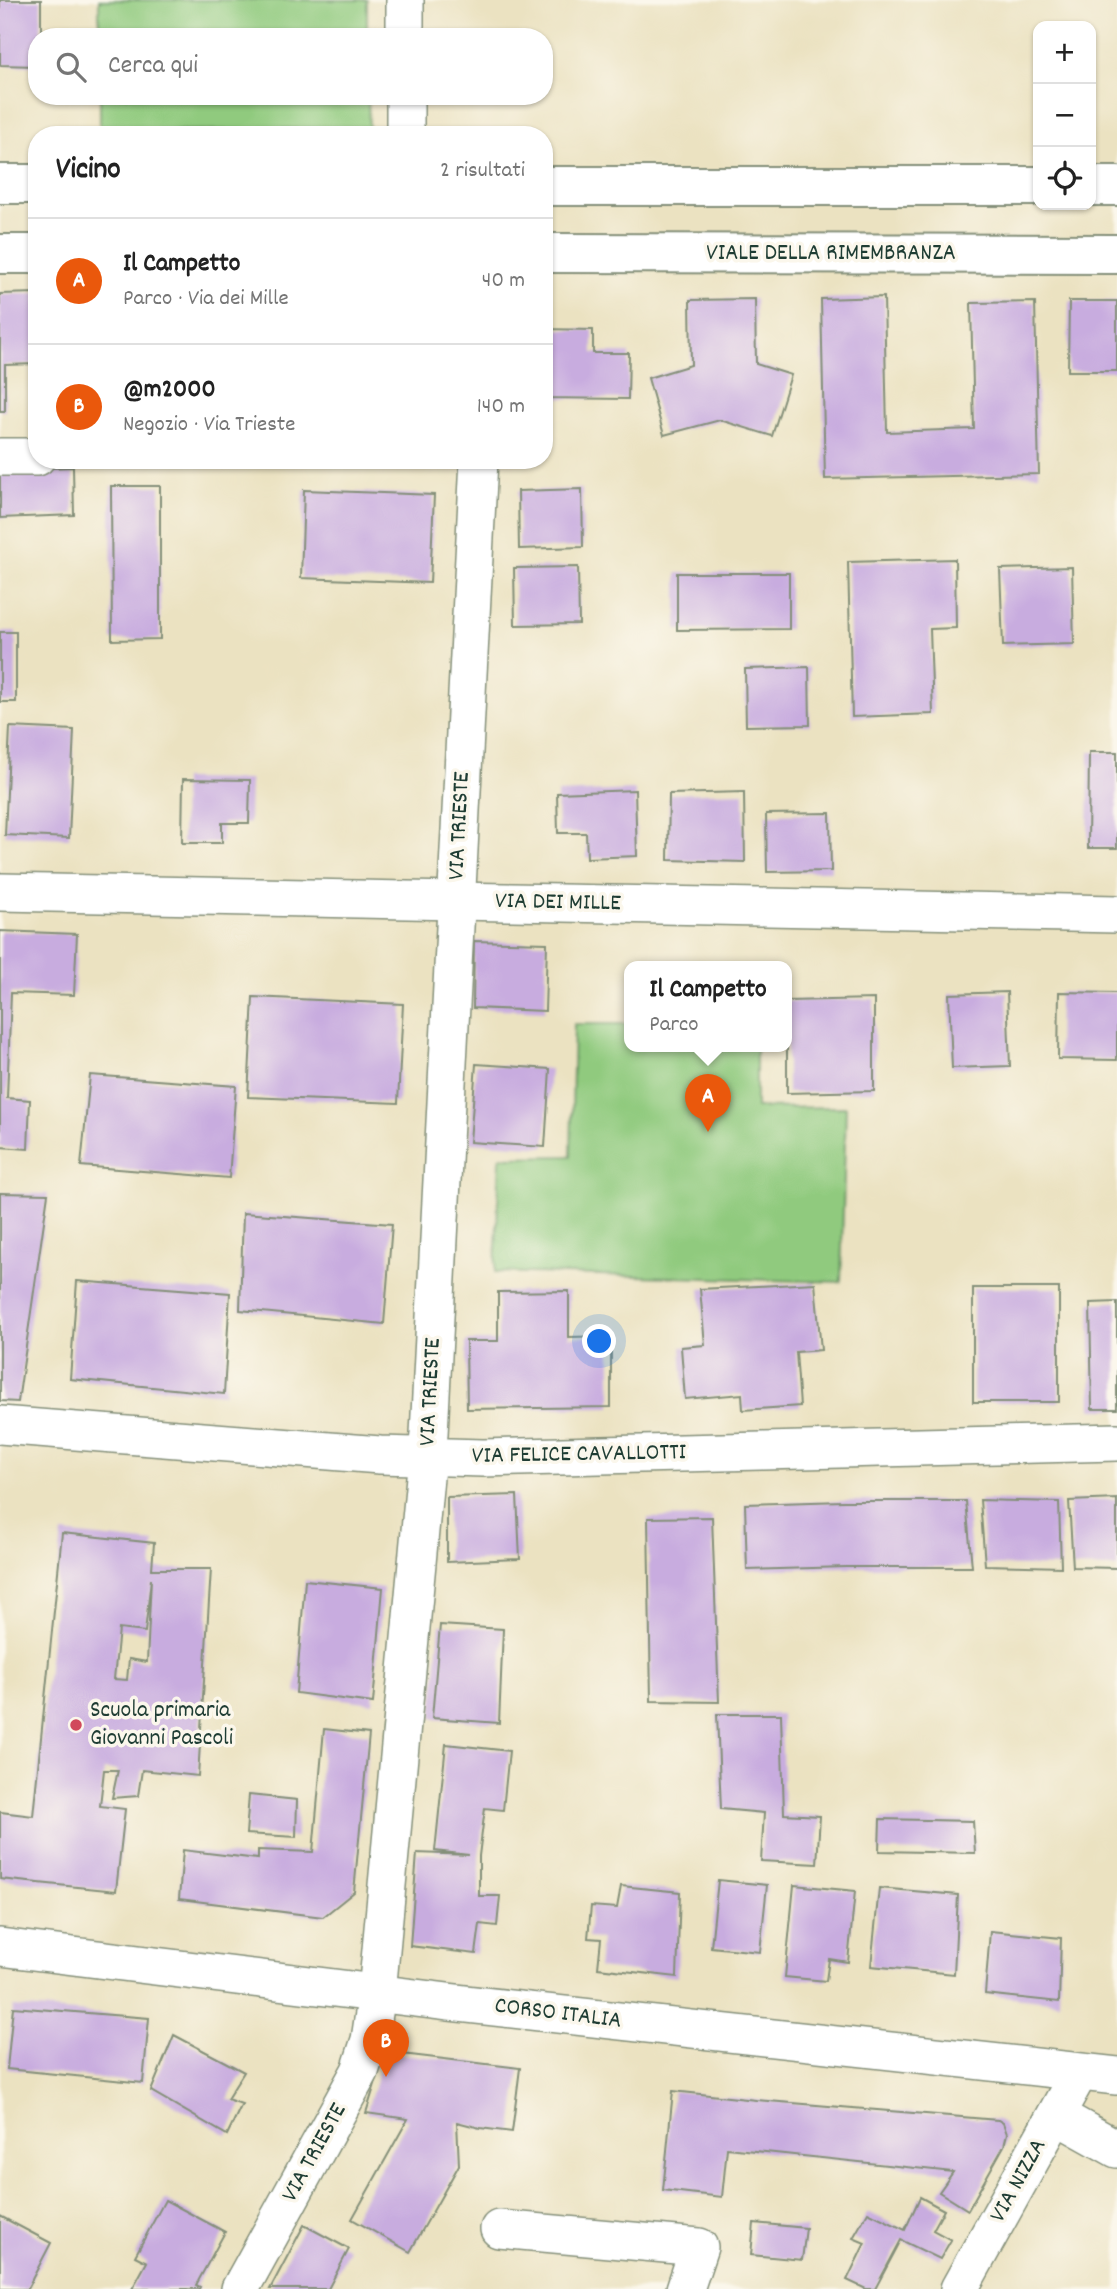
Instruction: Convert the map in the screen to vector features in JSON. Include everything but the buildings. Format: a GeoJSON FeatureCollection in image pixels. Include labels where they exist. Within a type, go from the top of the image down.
{"type":"FeatureCollection","features":[{"type":"Feature","properties":{"kind":"street"},"geometry":{"type":"LineString","coordinates":[[405,0],[405,28]]}},
{"type":"Feature","properties":{"kind":"street"},"geometry":{"type":"LineString","coordinates":[[405,105],[405,126]]}},
{"type":"Feature","properties":{"kind":"street"},"geometry":{"type":"LineString","coordinates":[[0,184],[28,184]]}},
{"type":"Feature","properties":{"kind":"street"},"geometry":{"type":"LineString","coordinates":[[553,186],[1033,186]]}},
{"type":"Feature","properties":{"kind":"street"},"geometry":{"type":"LineString","coordinates":[[1096,186],[1117,186]]}},
{"type":"Feature","properties":{"kind":"street","name":"VIALE DELLA RIMEMBRANZA"},"geometry":{"type":"LineString","coordinates":[[553,253],[1117,254]]}},
{"type":"Feature","properties":{"kind":"street"},"geometry":{"type":"LineString","coordinates":[[0,254],[28,254]]}},
{"type":"Feature","properties":{"kind":"street"},"geometry":{"type":"LineString","coordinates":[[0,457],[28,457]]}},
{"type":"Feature","properties":{"kind":"street","name":"VIA TRIESTE"},"geometry":{"type":"LineString","coordinates":[[240,2289],[360,2071],[370,2040],[377,1993],[427,1457],[479,469]]}},
{"type":"Feature","properties":{"kind":"street","name":"VIA DEI MILLE"},"geometry":{"type":"LineString","coordinates":[[0,892],[1117,914]]}},
{"type":"Feature","properties":{"kind":"street","name":"VIA FELICE CAVALLOTTI"},"geometry":{"type":"LineString","coordinates":[[0,1425],[380,1455],[483,1458],[1117,1442]]}},
{"type":"Feature","properties":{"kind":"street","name":"CORSO ITALIA"},"geometry":{"type":"LineString","coordinates":[[0,1947],[377,1993],[1117,2076]]}},
{"type":"Feature","properties":{"kind":"street","name":"VIA NIZZA"},"geometry":{"type":"LineString","coordinates":[[959,2289],[1079,2073]]}},
{"type":"Feature","properties":{"kind":"street"},"geometry":{"type":"LineString","coordinates":[[1056,2115],[1117,2149]]}},
{"type":"Feature","properties":{"kind":"street"},"geometry":{"type":"LineString","coordinates":[[499,2229],[699,2247],[685,2289]]}},
{"type":"Feature","properties":{"kind":"green space"},"geometry":{"type":"Polygon","coordinates":[[[99,0],[367,0],[367,28],[99,28],[99,0]]]}},
{"type":"Feature","properties":{"kind":"green space"},"geometry":{"type":"Polygon","coordinates":[[[100,105],[368,105],[369,126],[100,126],[100,105]]]}},
{"type":"Feature","properties":{"kind":"green space"},"geometry":{"type":"Polygon","coordinates":[[[574,1024],[624,1024],[624,1052],[756,1052],[756,1108],[846,1107],[841,1282],[495,1272],[500,1157],[571,1156],[574,1024]]]}},
{"type":"Feature","properties":{"kind":"place","name":"Il Campetto"},"geometry":{"type":"Point","coordinates":[708,1132]}},
{"type":"Feature","properties":{"kind":"place","name":"Scuola primaria Giovanni Pascoli"},"geometry":{"type":"Point","coordinates":[76,1725]}},
{"type":"Feature","properties":{"kind":"place","name":"@m2000"},"geometry":{"type":"Point","coordinates":[386,2077]}}]}
